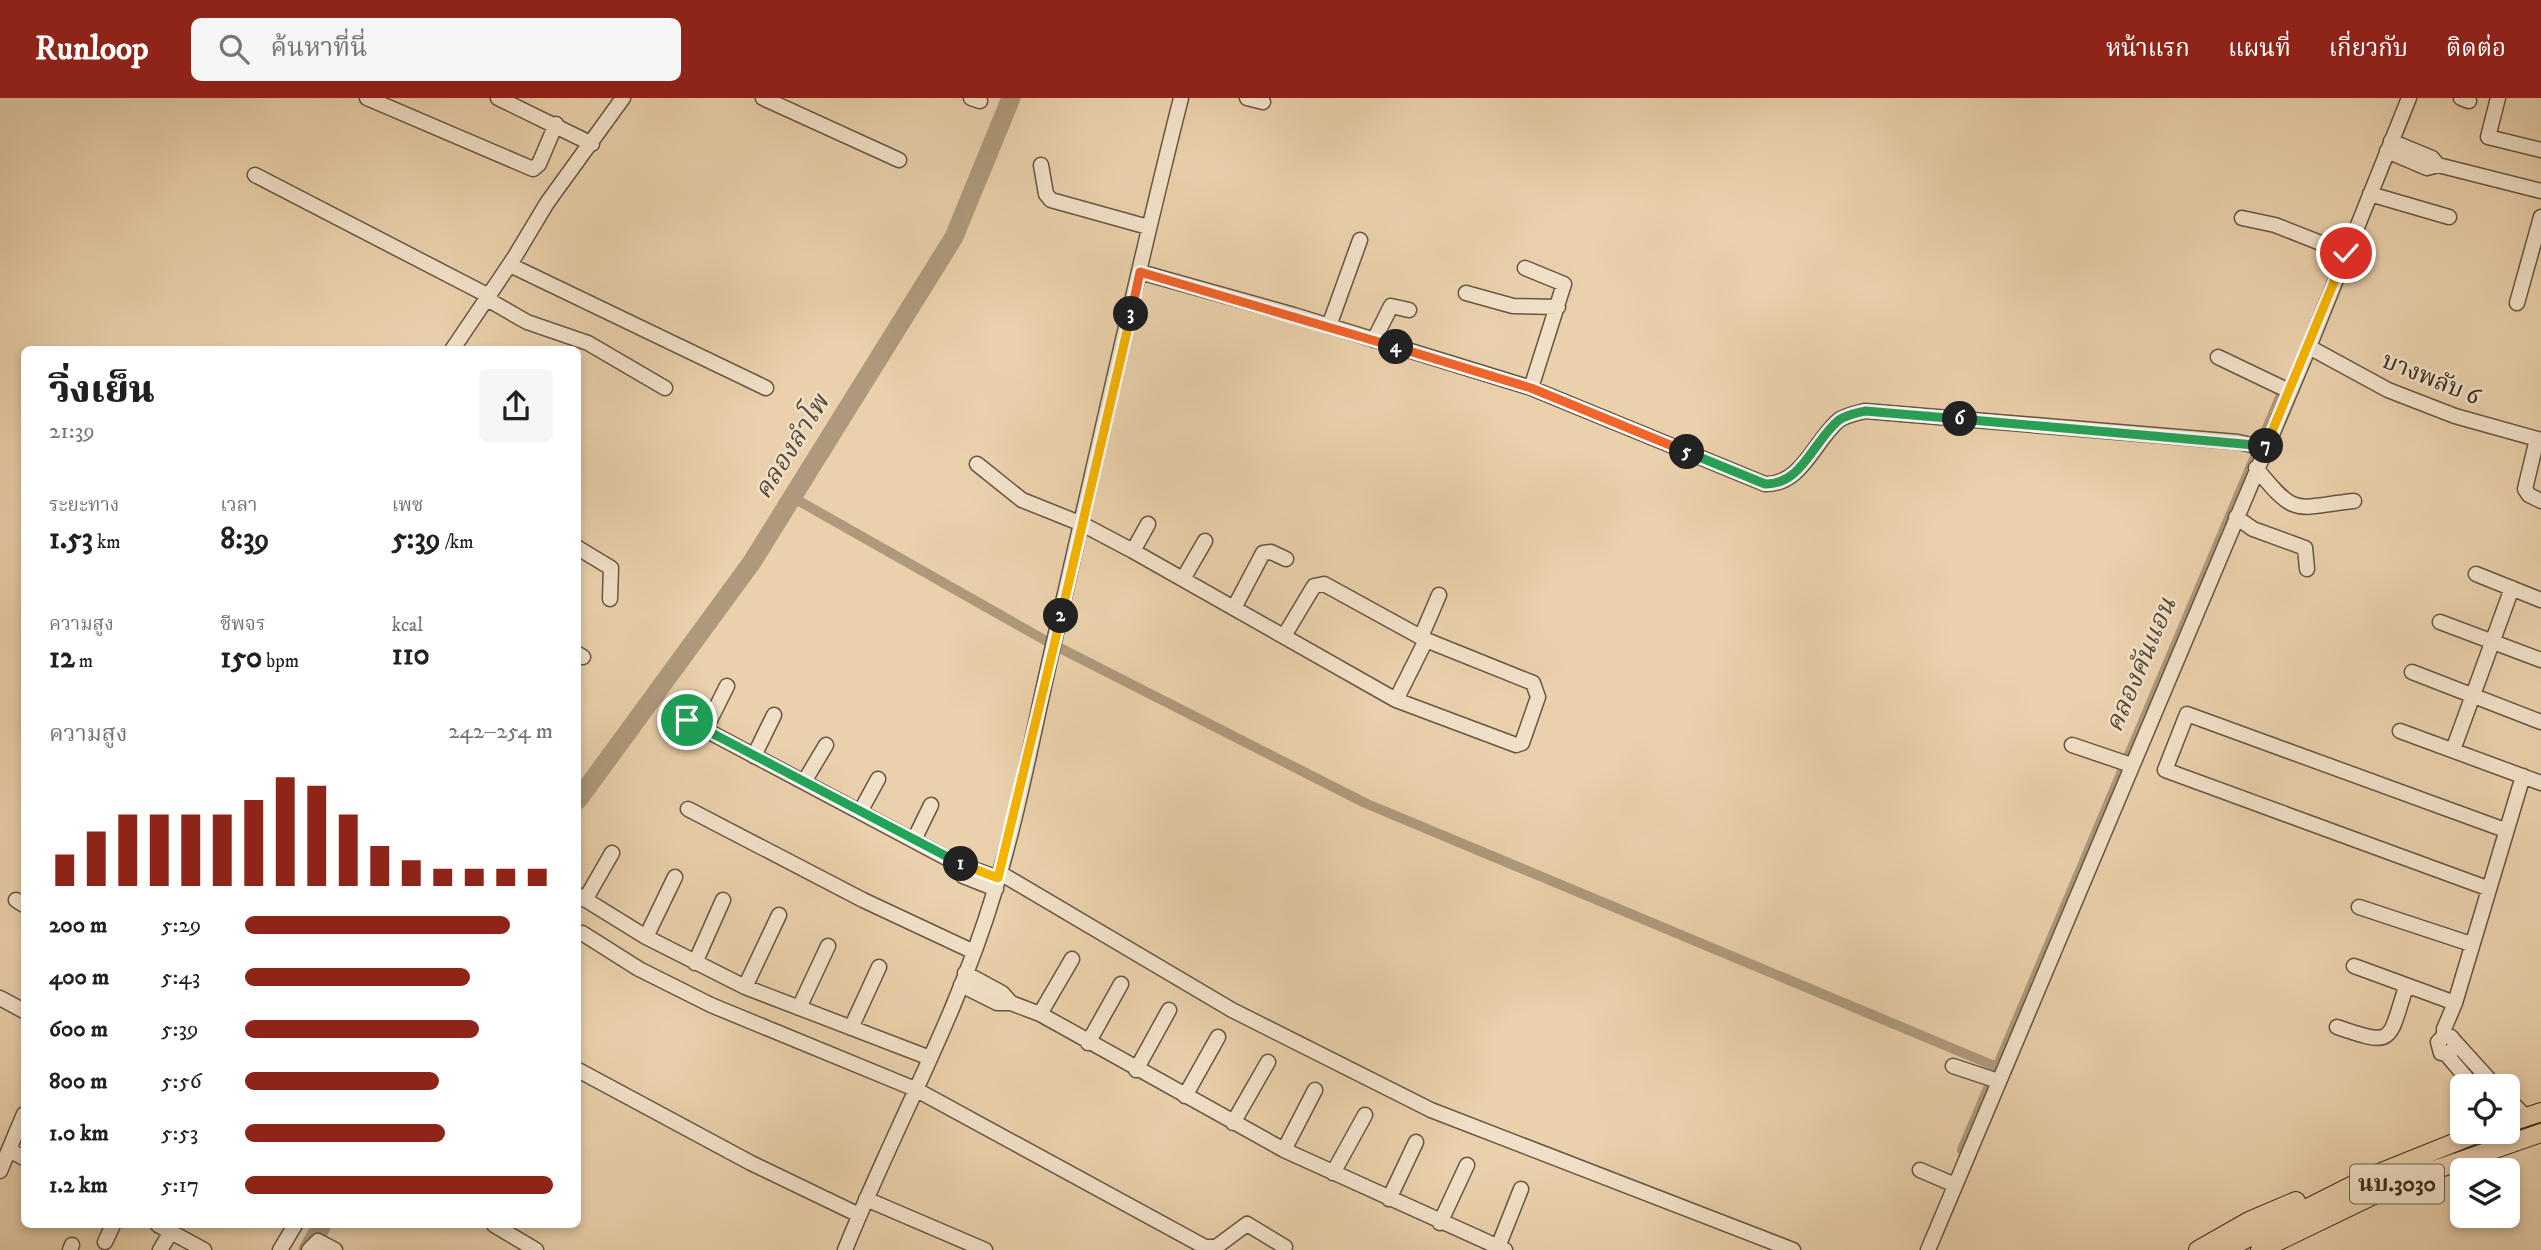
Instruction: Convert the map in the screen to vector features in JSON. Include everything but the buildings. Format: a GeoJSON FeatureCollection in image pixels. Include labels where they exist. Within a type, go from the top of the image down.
{"type":"FeatureCollection","features":[{"type":"Feature","properties":{"kind":"main road","name":"นบ.3030"},"geometry":{"type":"LineString","coordinates":[[2260,1250],[2374,1185],[2452,1163],[2541,1133]]}},
{"type":"Feature","properties":{"kind":"main road","name":"นบ.3030"},"geometry":{"type":"LineString","coordinates":[[2224,1250],[2374,1185],[2457,1144]]}},
{"type":"Feature","properties":{"kind":"main road"},"geometry":{"type":"LineString","coordinates":[[2198,1250],[2277,1208],[2374,1185]]}},
{"type":"Feature","properties":{"kind":"main road"},"geometry":{"type":"LineString","coordinates":[[2283,1250],[2374,1185]]}},
{"type":"Feature","properties":{"kind":"street"},"geometry":{"type":"LineString","coordinates":[[367,98],[533,169],[539,164],[556,124]]}},
{"type":"Feature","properties":{"kind":"street"},"geometry":{"type":"LineString","coordinates":[[498,98],[556,124],[592,144]]}},
{"type":"Feature","properties":{"kind":"street"},"geometry":{"type":"LineString","coordinates":[[455,346],[510,265],[547,203],[623,98]]}},
{"type":"Feature","properties":{"kind":"street"},"geometry":{"type":"LineString","coordinates":[[763,98],[899,160]]}},
{"type":"Feature","properties":{"kind":"street"},"geometry":{"type":"LineString","coordinates":[[845,1250],[963,979],[998,880],[1140,272],[1148,227],[1181,98]]}},
{"type":"Feature","properties":{"kind":"street"},"geometry":{"type":"LineString","coordinates":[[1247,98],[1263,102]]}},
{"type":"Feature","properties":{"kind":"street"},"geometry":{"type":"LineString","coordinates":[[1928,1250],[1952,1184],[2129,764],[2263,447],[2309,347],[2409,98]]}},
{"type":"Feature","properties":{"kind":"street"},"geometry":{"type":"LineString","coordinates":[[2498,98],[2488,137],[2541,150]]}},
{"type":"Feature","properties":{"kind":"street"},"geometry":{"type":"LineString","coordinates":[[2389,146],[2427,168],[2438,165],[2541,191]]}},
{"type":"Feature","properties":{"kind":"street"},"geometry":{"type":"LineString","coordinates":[[1041,165],[1046,194],[1051,200],[1148,227]]}},
{"type":"Feature","properties":{"kind":"street"},"geometry":{"type":"LineString","coordinates":[[256,175],[488,297],[527,322],[587,343],[665,388]]}},
{"type":"Feature","properties":{"kind":"street"},"geometry":{"type":"LineString","coordinates":[[2370,194],[2449,217]]}},
{"type":"Feature","properties":{"kind":"street"},"geometry":{"type":"LineString","coordinates":[[2517,303],[2541,217]]}},
{"type":"Feature","properties":{"kind":"street"},"geometry":{"type":"LineString","coordinates":[[2242,218],[2275,225],[2345,252]]}},
{"type":"Feature","properties":{"kind":"street"},"geometry":{"type":"LineString","coordinates":[[1329,326],[1360,240]]}},
{"type":"Feature","properties":{"kind":"street"},"geometry":{"type":"LineString","coordinates":[[510,265],[766,388]]}},
{"type":"Feature","properties":{"kind":"street"},"geometry":{"type":"LineString","coordinates":[[1525,268],[1564,284],[1531,388]]}},
{"type":"Feature","properties":{"kind":"street"},"geometry":{"type":"LineString","coordinates":[[1140,272],[1531,388],[1765,484],[1779,485],[1791,478],[1839,420],[1865,411],[2238,442],[2263,447]]}},
{"type":"Feature","properties":{"kind":"street"},"geometry":{"type":"LineString","coordinates":[[1466,293],[1513,306],[1558,307]]}},
{"type":"Feature","properties":{"kind":"street"},"geometry":{"type":"LineString","coordinates":[[1374,340],[1391,306],[1409,310]]}},
{"type":"Feature","properties":{"kind":"street","name":"บางพลับ 6"},"geometry":{"type":"LineString","coordinates":[[2309,347],[2388,390],[2455,416],[2539,440]]}},
{"type":"Feature","properties":{"kind":"street"},"geometry":{"type":"LineString","coordinates":[[2218,357],[2288,390]]}},
{"type":"Feature","properties":{"kind":"street"},"geometry":{"type":"LineString","coordinates":[[2539,440],[2525,489],[2529,495],[2541,501]]}},
{"type":"Feature","properties":{"kind":"street"},"geometry":{"type":"LineString","coordinates":[[977,464],[1022,500],[1082,524],[1133,551],[1396,700],[1510,744],[1521,743],[1538,697],[1533,683],[1423,638],[1318,584],[1284,636]]}},
{"type":"Feature","properties":{"kind":"street"},"geometry":{"type":"LineString","coordinates":[[2256,468],[2292,506],[2301,508],[2354,501]]}},
{"type":"Feature","properties":{"kind":"street"},"geometry":{"type":"LineString","coordinates":[[2235,517],[2253,529],[2305,548],[2307,569]]}},
{"type":"Feature","properties":{"kind":"street"},"geometry":{"type":"LineString","coordinates":[[1133,551],[1148,523]]}},
{"type":"Feature","properties":{"kind":"street"},"geometry":{"type":"LineString","coordinates":[[1183,579],[1205,541]]}},
{"type":"Feature","properties":{"kind":"street"},"geometry":{"type":"LineString","coordinates":[[581,550],[611,568],[610,599]]}},
{"type":"Feature","properties":{"kind":"street"},"geometry":{"type":"LineString","coordinates":[[1234,607],[1263,553],[1271,552],[1286,559]]}},
{"type":"Feature","properties":{"kind":"street"},"geometry":{"type":"LineString","coordinates":[[2476,574],[2541,600]]}},
{"type":"Feature","properties":{"kind":"street"},"geometry":{"type":"LineString","coordinates":[[2454,750],[2512,589]]}},
{"type":"Feature","properties":{"kind":"street"},"geometry":{"type":"LineString","coordinates":[[1396,700],[1439,595]]}},
{"type":"Feature","properties":{"kind":"street"},"geometry":{"type":"LineString","coordinates":[[2440,622],[2541,660]]}},
{"type":"Feature","properties":{"kind":"street"},"geometry":{"type":"LineString","coordinates":[[2412,672],[2541,722]]}},
{"type":"Feature","properties":{"kind":"street"},"geometry":{"type":"LineString","coordinates":[[705,730],[727,687]]}},
{"type":"Feature","properties":{"kind":"street"},"geometry":{"type":"LineString","coordinates":[[2487,888],[2165,770],[2187,714],[2505,830]]}},
{"type":"Feature","properties":{"kind":"street"},"geometry":{"type":"LineString","coordinates":[[754,756],[775,716]]}},
{"type":"Feature","properties":{"kind":"street"},"geometry":{"type":"LineString","coordinates":[[687,720],[954,862],[963,876],[998,880],[1232,1010],[1430,1110],[1793,1250]]}},
{"type":"Feature","properties":{"kind":"street"},"geometry":{"type":"LineString","coordinates":[[2400,730],[2541,783]]}},
{"type":"Feature","properties":{"kind":"street"},"geometry":{"type":"LineString","coordinates":[[804,782],[826,745]]}},
{"type":"Feature","properties":{"kind":"street"},"geometry":{"type":"LineString","coordinates":[[2072,745],[2129,764]]}},
{"type":"Feature","properties":{"kind":"street"},"geometry":{"type":"LineString","coordinates":[[2466,1074],[2449,1045],[2444,1029],[2455,1003],[2487,888],[2523,776]]}},
{"type":"Feature","properties":{"kind":"street"},"geometry":{"type":"LineString","coordinates":[[860,812],[877,779]]}},
{"type":"Feature","properties":{"kind":"street"},"geometry":{"type":"LineString","coordinates":[[914,840],[932,806]]}},
{"type":"Feature","properties":{"kind":"street"},"geometry":{"type":"LineString","coordinates":[[688,809],[863,900],[974,952]]}},
{"type":"Feature","properties":{"kind":"street"},"geometry":{"type":"LineString","coordinates":[[612,853],[581,897],[646,937],[745,987],[930,1058]]}},
{"type":"Feature","properties":{"kind":"street"},"geometry":{"type":"LineString","coordinates":[[646,937],[675,877]]}},
{"type":"Feature","properties":{"kind":"street"},"geometry":{"type":"LineString","coordinates":[[695,963],[723,900]]}},
{"type":"Feature","properties":{"kind":"street"},"geometry":{"type":"LineString","coordinates":[[2359,907],[2471,944]]}},
{"type":"Feature","properties":{"kind":"street"},"geometry":{"type":"LineString","coordinates":[[745,987],[779,915]]}},
{"type":"Feature","properties":{"kind":"street"},"geometry":{"type":"LineString","coordinates":[[582,933],[639,968],[711,1004],[915,1089],[1205,1247],[1216,1247],[1247,1224],[1285,1247]]}},
{"type":"Feature","properties":{"kind":"street"},"geometry":{"type":"LineString","coordinates":[[799,1008],[828,946]]}},
{"type":"Feature","properties":{"kind":"street"},"geometry":{"type":"LineString","coordinates":[[1040,1014],[1072,959]]}},
{"type":"Feature","properties":{"kind":"street"},"geometry":{"type":"LineString","coordinates":[[2354,966],[2455,1003]]}},
{"type":"Feature","properties":{"kind":"street"},"geometry":{"type":"LineString","coordinates":[[850,1028],[879,967]]}},
{"type":"Feature","properties":{"kind":"street"},"geometry":{"type":"LineString","coordinates":[[963,979],[1002,993],[1011,1003],[1040,1014],[1136,1070],[1284,1150],[1502,1249],[1521,1189]]}},
{"type":"Feature","properties":{"kind":"street"},"geometry":{"type":"LineString","coordinates":[[1088,1043],[1121,984]]}},
{"type":"Feature","properties":{"kind":"street"},"geometry":{"type":"LineString","coordinates":[[2337,1027],[2376,1041],[2385,1038],[2392,1031],[2406,987]]}},
{"type":"Feature","properties":{"kind":"street"},"geometry":{"type":"LineString","coordinates":[[0,998],[21,1010]]}},
{"type":"Feature","properties":{"kind":"street"},"geometry":{"type":"LineString","coordinates":[[1136,1070],[1169,1010]]}},
{"type":"Feature","properties":{"kind":"street"},"geometry":{"type":"LineString","coordinates":[[1185,1096],[1218,1037]]}},
{"type":"Feature","properties":{"kind":"street"},"geometry":{"type":"LineString","coordinates":[[2449,1045],[2481,1074]]}},
{"type":"Feature","properties":{"kind":"street"},"geometry":{"type":"LineString","coordinates":[[1233,1123],[1268,1062]]}},
{"type":"Feature","properties":{"kind":"street"},"geometry":{"type":"LineString","coordinates":[[1953,1066],[1965,1072],[1973,1070],[1996,1080]]}},
{"type":"Feature","properties":{"kind":"street"},"geometry":{"type":"LineString","coordinates":[[581,1072],[751,1163],[859,1215]]}},
{"type":"Feature","properties":{"kind":"street"},"geometry":{"type":"LineString","coordinates":[[1284,1150],[1315,1090]]}},
{"type":"Feature","properties":{"kind":"street"},"geometry":{"type":"LineString","coordinates":[[1333,1173],[1365,1115]]}},
{"type":"Feature","properties":{"kind":"street"},"geometry":{"type":"LineString","coordinates":[[0,1171],[15,1147],[21,1125]]}},
{"type":"Feature","properties":{"kind":"street"},"geometry":{"type":"LineString","coordinates":[[1389,1199],[1416,1142]]}},
{"type":"Feature","properties":{"kind":"street"},"geometry":{"type":"LineString","coordinates":[[1440,1223],[1467,1165]]}},
{"type":"Feature","properties":{"kind":"street"},"geometry":{"type":"LineString","coordinates":[[1925,1172],[1952,1184]]}},
{"type":"Feature","properties":{"kind":"street"},"geometry":{"type":"LineString","coordinates":[[866,1199],[985,1250]]}},
{"type":"Feature","properties":{"kind":"street"},"geometry":{"type":"LineString","coordinates":[[105,1242],[112,1228]]}},
{"type":"Feature","properties":{"kind":"street"},"geometry":{"type":"LineString","coordinates":[[159,1250],[164,1228],[204,1250]]}},
{"type":"Feature","properties":{"kind":"street"},"geometry":{"type":"LineString","coordinates":[[280,1250],[293,1228]]}},
{"type":"Feature","properties":{"kind":"street"},"geometry":{"type":"LineString","coordinates":[[499,1228],[536,1250]]}},
{"type":"Feature","properties":{"kind":"street"},"geometry":{"type":"LineString","coordinates":[[309,1250],[318,1241],[335,1250]]}},
{"type":"Feature","properties":{"kind":"waterway","name":"คลองลำโพ"},"geometry":{"type":"LineString","coordinates":[[581,796],[752,562],[954,237],[1011,98]]}},
{"type":"Feature","properties":{"kind":"waterway","name":"คลองคันแอน"},"geometry":{"type":"LineString","coordinates":[[1962,1150],[2281,395]]}},
{"type":"Feature","properties":{"kind":"waterway"},"geometry":{"type":"LineString","coordinates":[[792,497],[1048,642],[1365,803],[1997,1067]]}},
{"type":"Feature","properties":{"kind":"waterway","name":"คลองลำโพ"},"geometry":{"type":"LineString","coordinates":[[308,1250],[320,1228]]}},
{"type":"Feature","properties":{"kind":"route"},"geometry":{"type":"LineString","coordinates":[[687,720],[954,862],[998,878],[1040,710],[1140,272],[1294,315],[1531,388],[1765,484],[1779,485],[1791,478],[1839,420],[1865,411],[2238,442],[2266,448],[2346,253]]}}]}
